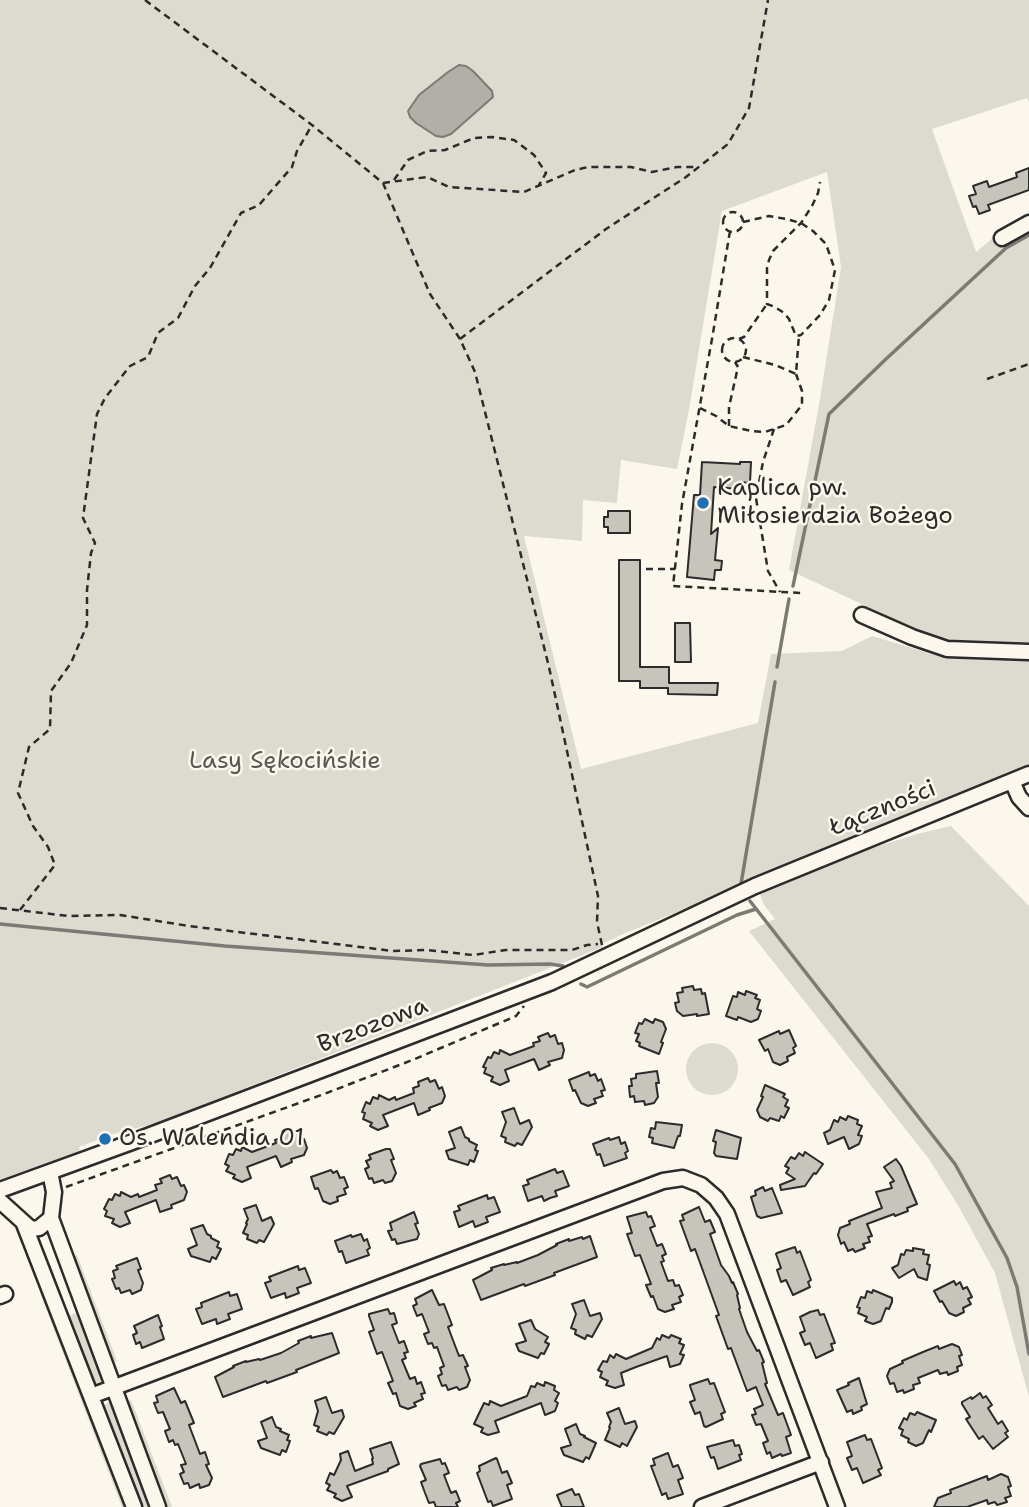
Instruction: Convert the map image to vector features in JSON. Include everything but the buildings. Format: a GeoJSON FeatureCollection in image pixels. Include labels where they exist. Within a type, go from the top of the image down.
{"type":"FeatureCollection","features":[{"type":"Feature","properties":{"kind":"street"},"geometry":{"type":"LineString","coordinates":[[1002,237],[1029,223]]}},
{"type":"Feature","properties":{"kind":"street"},"geometry":{"type":"LineString","coordinates":[[862,615],[947,649],[1029,652]]}},
{"type":"Feature","properties":{"kind":"street","name":"Łączności"},"geometry":{"type":"LineString","coordinates":[[755,886],[1029,774]]}},
{"type":"Feature","properties":{"kind":"street"},"geometry":{"type":"LineString","coordinates":[[1012,781],[1019,797],[1029,808]]}},
{"type":"Feature","properties":{"kind":"street","name":"Brzozowa"},"geometry":{"type":"LineString","coordinates":[[0,1189],[552,982],[755,886]]}},
{"type":"Feature","properties":{"kind":"street"},"geometry":{"type":"LineString","coordinates":[[50,1172],[54,1192],[51,1218],[158,1507]]}},
{"type":"Feature","properties":{"kind":"street"},"geometry":{"type":"LineString","coordinates":[[91,1396],[663,1181],[683,1178],[701,1185],[727,1214],[837,1507]]}},
{"type":"Feature","properties":{"kind":"street"},"geometry":{"type":"LineString","coordinates":[[0,1201],[32,1229],[38,1228],[51,1218]]}},
{"type":"Feature","properties":{"kind":"street"},"geometry":{"type":"LineString","coordinates":[[24,1224],[134,1507]]}},
{"type":"Feature","properties":{"kind":"street"},"geometry":{"type":"LineString","coordinates":[[32,1244],[42,1252],[48,1251],[59,1240]]}},
{"type":"Feature","properties":{"kind":"street"},"geometry":{"type":"LineString","coordinates":[[702,1507],[821,1462]]}},
{"type":"Feature","properties":{"kind":"path"},"geometry":{"type":"LineString","coordinates":[[0,908],[68,916],[121,915],[393,951],[426,950],[473,955],[506,950],[572,950],[587,945],[602,946],[597,922],[598,896],[549,667],[475,372],[460,339],[430,294],[383,183],[312,125],[145,0]]}},
{"type":"Feature","properties":{"kind":"path"},"geometry":{"type":"LineString","coordinates":[[460,339],[606,229],[728,144],[749,108],[768,0]]}},
{"type":"Feature","properties":{"kind":"path"},"geometry":{"type":"LineString","coordinates":[[20,910],[55,865],[18,793],[29,747],[50,729],[51,691],[71,663],[87,625],[87,590],[91,553],[95,543],[83,518],[97,415],[105,398],[130,366],[148,357],[158,332],[178,317],[241,213],[259,205],[292,167],[297,151],[312,125]]}},
{"type":"Feature","properties":{"kind":"path"},"geometry":{"type":"LineString","coordinates":[[393,182],[408,160],[427,151],[445,150],[474,138],[492,136],[514,139],[534,155],[546,173],[540,185]]}},
{"type":"Feature","properties":{"kind":"path"},"geometry":{"type":"LineString","coordinates":[[383,183],[427,177],[449,187],[524,192],[588,167],[631,167],[652,172],[677,167],[698,167]]}},
{"type":"Feature","properties":{"kind":"path"},"geometry":{"type":"LineString","coordinates":[[739,339],[744,337],[766,304],[768,260],[801,223],[812,206],[820,182]]}},
{"type":"Feature","properties":{"kind":"path"},"geometry":{"type":"LineString","coordinates":[[743,222],[738,213],[731,212],[723,222],[726,229],[738,230],[743,222],[769,215],[801,223],[825,244],[835,270],[829,300],[820,314],[799,335]]}},
{"type":"Feature","properties":{"kind":"path"},"geometry":{"type":"LineString","coordinates":[[730,231],[682,504],[673,586],[801,593]]}},
{"type":"Feature","properties":{"kind":"path"},"geometry":{"type":"LineString","coordinates":[[766,304],[784,313],[796,336],[799,335]]}},
{"type":"Feature","properties":{"kind":"path"},"geometry":{"type":"LineString","coordinates":[[700,408],[729,426],[751,431],[765,432],[786,425],[802,405],[802,391],[796,374],[799,335]]}},
{"type":"Feature","properties":{"kind":"path"},"geometry":{"type":"LineString","coordinates":[[729,426],[729,407],[738,366],[724,357],[722,348],[730,338],[739,339],[746,346],[743,357],[735,362]]}},
{"type":"Feature","properties":{"kind":"path"},"geometry":{"type":"LineString","coordinates":[[743,357],[775,365],[796,374]]}},
{"type":"Feature","properties":{"kind":"path"},"geometry":{"type":"LineString","coordinates":[[987,379],[1029,363]]}},
{"type":"Feature","properties":{"kind":"path"},"geometry":{"type":"LineString","coordinates":[[774,429],[762,462],[756,498],[768,570],[780,592]]}},
{"type":"Feature","properties":{"kind":"path"},"geometry":{"type":"LineString","coordinates":[[646,569],[675,569]]}},
{"type":"Feature","properties":{"kind":"path"},"geometry":{"type":"LineString","coordinates":[[54,1192],[415,1059],[516,1016],[526,1002]]}},
{"type":"Feature","properties":{"kind":"green space","name":"Lasy Sękocińskie"},"geometry":{"type":"Polygon","coordinates":[[[0,0],[1029,0],[1029,102],[1027,98],[932,129],[976,252],[994,237],[1000,245],[1008,238],[1029,229],[1029,643],[947,644],[789,570],[841,267],[827,172],[722,211],[677,469],[621,460],[617,503],[583,500],[582,541],[524,536],[581,769],[758,723],[771,654],[842,651],[872,636],[942,657],[1029,660],[1029,768],[621,935],[602,944],[603,947],[157,1123],[114,1134],[79,1147],[80,1150],[59,1162],[0,1185],[0,0]]]}},
{"type":"Feature","properties":{"kind":"green space"},"geometry":{"type":"Polygon","coordinates":[[[951,826],[1029,906],[1029,1397],[995,1273],[959,1207],[929,1159],[749,931],[775,919],[764,905],[759,892],[860,852],[951,826]]]}},
{"type":"Feature","properties":{"kind":"green space"},"geometry":{"type":"Polygon","coordinates":[[[712,1043],[731,1050],[738,1069],[731,1088],[712,1095],[693,1088],[686,1069],[693,1050],[712,1043]]]}},
{"type":"Feature","properties":{"kind":"green space"},"geometry":{"type":"Polygon","coordinates":[[[77,1255],[117,1361],[118,1371],[113,1373],[69,1258],[77,1255]]]}},
{"type":"Feature","properties":{"kind":"green space"},"geometry":{"type":"Polygon","coordinates":[[[46,1290],[128,1507],[122,1507],[40,1293],[46,1290]]]}},
{"type":"Feature","properties":{"kind":"green space"},"geometry":{"type":"Polygon","coordinates":[[[78,1312],[104,1380],[93,1384],[68,1316],[78,1312]]]}},
{"type":"Feature","properties":{"kind":"green space"},"geometry":{"type":"Polygon","coordinates":[[[131,1400],[172,1507],[163,1507],[123,1403],[131,1400]]]}},
{"type":"Feature","properties":{"kind":"green space"},"geometry":{"type":"Polygon","coordinates":[[[111,1402],[151,1507],[140,1507],[101,1406],[111,1402]]]}},
{"type":"Feature","properties":{"kind":"shaded area"},"geometry":{"type":"Polygon","coordinates":[[[459,65],[473,71],[492,91],[493,97],[451,134],[436,136],[416,123],[408,111],[419,95],[459,65]]]}},
{"type":"Feature","properties":{"kind":"waterway"},"geometry":{"type":"LineString","coordinates":[[793,586],[829,414],[1006,248],[1029,235]]}},
{"type":"Feature","properties":{"kind":"waterway"},"geometry":{"type":"LineString","coordinates":[[777,667],[789,599]]}},
{"type":"Feature","properties":{"kind":"waterway"},"geometry":{"type":"LineString","coordinates":[[741,884],[775,682]]}},
{"type":"Feature","properties":{"kind":"waterway"},"geometry":{"type":"LineString","coordinates":[[750,901],[955,1164],[1007,1258],[1017,1287],[1029,1354]]}},
{"type":"Feature","properties":{"kind":"waterway"},"geometry":{"type":"LineString","coordinates":[[581,984],[587,987],[737,915],[756,909]]}},
{"type":"Feature","properties":{"kind":"waterway"},"geometry":{"type":"LineString","coordinates":[[0,924],[225,946],[488,965],[563,966]]}},
{"type":"Feature","properties":{"kind":"place","name":"Kaplica pw. Miłosierdzia Bożego"},"geometry":{"type":"Point","coordinates":[703,503]}},
{"type":"Feature","properties":{"kind":"place","name":"Os. Walendia 01"},"geometry":{"type":"Point","coordinates":[105,1139]}}]}
